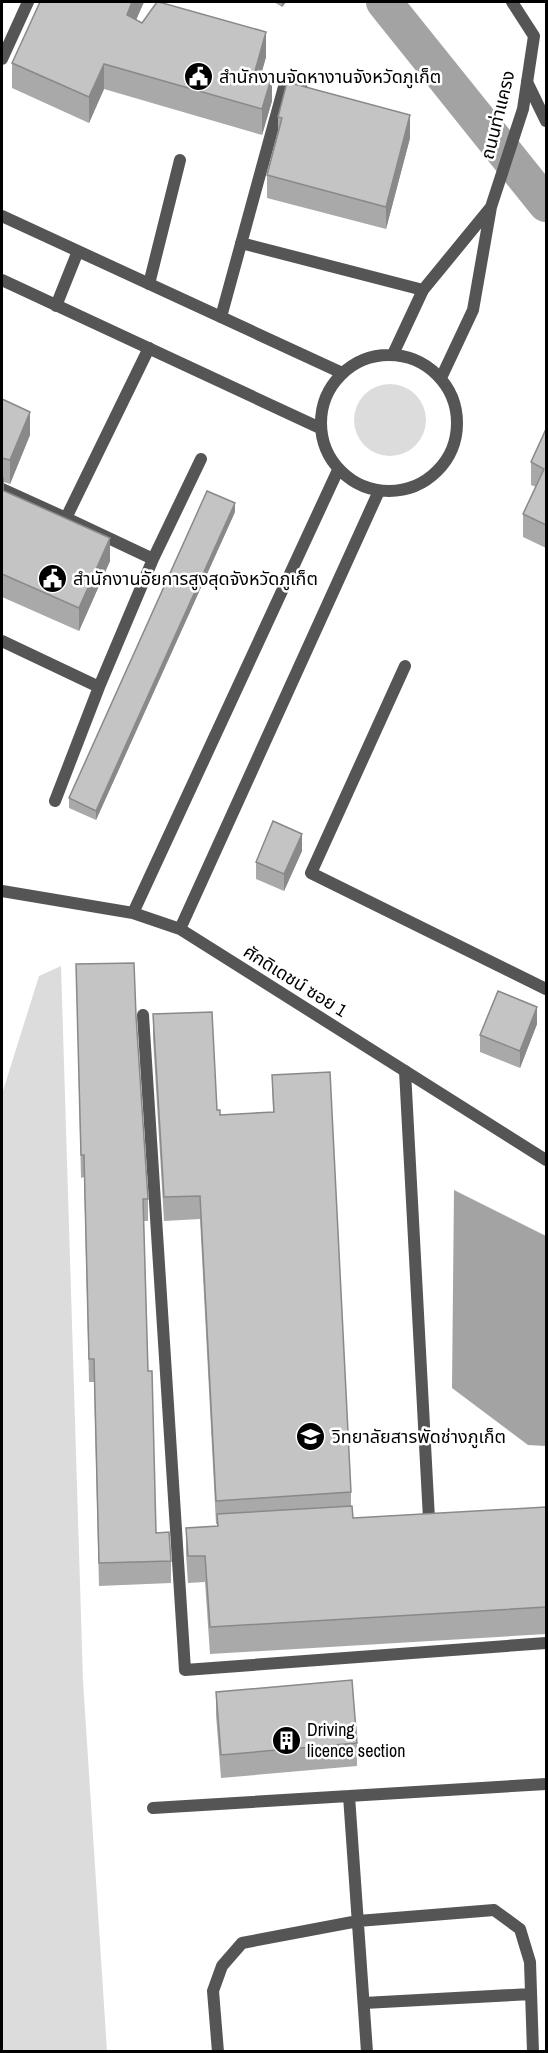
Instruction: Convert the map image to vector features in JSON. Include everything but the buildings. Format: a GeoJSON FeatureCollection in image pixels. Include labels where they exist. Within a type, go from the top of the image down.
{"type":"FeatureCollection","features":[{"type":"Feature","properties":{"kind":"street"},"geometry":{"type":"LineString","coordinates":[[3,53],[28,2]]}},
{"type":"Feature","properties":{"kind":"street","name":"ถนนท่าแครง"},"geometry":{"type":"LineString","coordinates":[[441,378],[473,310],[491,207],[523,109],[534,36],[512,2]]}},
{"type":"Feature","properties":{"kind":"street"},"geometry":{"type":"LineString","coordinates":[[527,82],[546,121]]}},
{"type":"Feature","properties":{"kind":"street"},"geometry":{"type":"LineString","coordinates":[[221,317],[285,83],[313,92]]}},
{"type":"Feature","properties":{"kind":"street"},"geometry":{"type":"LineString","coordinates":[[149,284],[180,160]]}},
{"type":"Feature","properties":{"kind":"street","name":"ถนนท่าแครง"},"geometry":{"type":"LineString","coordinates":[[394,352],[423,290],[491,207]]}},
{"type":"Feature","properties":{"kind":"street"},"geometry":{"type":"LineString","coordinates":[[2,216],[340,372]]}},
{"type":"Feature","properties":{"kind":"street"},"geometry":{"type":"LineString","coordinates":[[241,243],[423,290]]}},
{"type":"Feature","properties":{"kind":"street"},"geometry":{"type":"LineString","coordinates":[[56,306],[78,251]]}},
{"type":"Feature","properties":{"kind":"street"},"geometry":{"type":"LineString","coordinates":[[2,280],[320,428]]}},
{"type":"Feature","properties":{"kind":"street"},"geometry":{"type":"LineString","coordinates":[[66,518],[149,348]]}},
{"type":"Feature","properties":{"kind":"street"},"geometry":{"type":"LineString","coordinates":[[394,352],[429,367],[441,378],[452,395],[458,418],[456,443],[445,464],[430,479],[402,491],[379,491],[350,480],[338,470],[325,448],[320,428],[325,396],[340,372],[366,358],[394,352]]}},
{"type":"Feature","properties":{"kind":"street"},"geometry":{"type":"LineString","coordinates":[[56,801],[99,687],[153,559],[201,459]]}},
{"type":"Feature","properties":{"kind":"street"},"geometry":{"type":"LineString","coordinates":[[133,913],[338,470]]}},
{"type":"Feature","properties":{"kind":"street"},"geometry":{"type":"LineString","coordinates":[[2,489],[153,559]]}},
{"type":"Feature","properties":{"kind":"street"},"geometry":{"type":"LineString","coordinates":[[180,929],[379,491]]}},
{"type":"Feature","properties":{"kind":"street"},"geometry":{"type":"LineString","coordinates":[[2,641],[99,687]]}},
{"type":"Feature","properties":{"kind":"street"},"geometry":{"type":"LineString","coordinates":[[405,666],[310,873],[546,989]]}},
{"type":"Feature","properties":{"kind":"street","name":"ศักดิเดชน์ ซอย 1"},"geometry":{"type":"LineString","coordinates":[[2,891],[133,913],[180,929],[546,1161]]}},
{"type":"Feature","properties":{"kind":"street"},"geometry":{"type":"LineString","coordinates":[[143,1015],[182,1535],[185,1670],[546,1643]]}},
{"type":"Feature","properties":{"kind":"street"},"geometry":{"type":"LineString","coordinates":[[405,1071],[429,1519]]}},
{"type":"Feature","properties":{"kind":"street"},"geometry":{"type":"LineString","coordinates":[[153,1808],[546,1784]]}},
{"type":"Feature","properties":{"kind":"street"},"geometry":{"type":"LineString","coordinates":[[349,1796],[367,2052]]}},
{"type":"Feature","properties":{"kind":"street"},"geometry":{"type":"LineString","coordinates":[[218,2052],[213,1991],[222,1966],[242,1943],[358,1921],[494,1911],[520,1929],[530,1962],[534,2052]]}},
{"type":"Feature","properties":{"kind":"street"},"geometry":{"type":"LineString","coordinates":[[364,2003],[531,1994]]}},
{"type":"Feature","properties":{"kind":"shaded area"},"geometry":{"type":"Polygon","coordinates":[[[390,384],[410,390],[420,400],[426,420],[420,440],[410,450],[390,456],[370,450],[360,440],[354,420],[360,400],[370,390],[390,384]]]}},
{"type":"Feature","properties":{"kind":"shaded area"},"geometry":{"type":"Polygon","coordinates":[[[61,966],[83,1681],[107,2051],[2,2051],[2,1094],[39,976],[61,966]]]}},
{"type":"Feature","properties":{"kind":"shaded area"},"geometry":{"type":"Polygon","coordinates":[[[454,1190],[546,1236],[546,1446],[528,1445],[452,1388],[454,1190]]]}},
{"type":"Feature","properties":{"kind":"waterway"},"geometry":{"type":"LineString","coordinates":[[384,2],[546,204]]}},
{"type":"Feature","properties":{"kind":"place","name":"สำนักงานจัดหางานจังหวัดภูเก็ต"},"geometry":{"type":"Point","coordinates":[198,77]}},
{"type":"Feature","properties":{"kind":"place","name":"สำนักงานอัยการสูงสุดจังหวัดภูเก็ต"},"geometry":{"type":"Point","coordinates":[52,579]}},
{"type":"Feature","properties":{"kind":"place","name":"วิทยาลัยสารพัดช่างภูเก็ต"},"geometry":{"type":"Point","coordinates":[311,1437]}},
{"type":"Feature","properties":{"kind":"place","name":"Driving licence section"},"geometry":{"type":"Point","coordinates":[286,1740]}}]}
